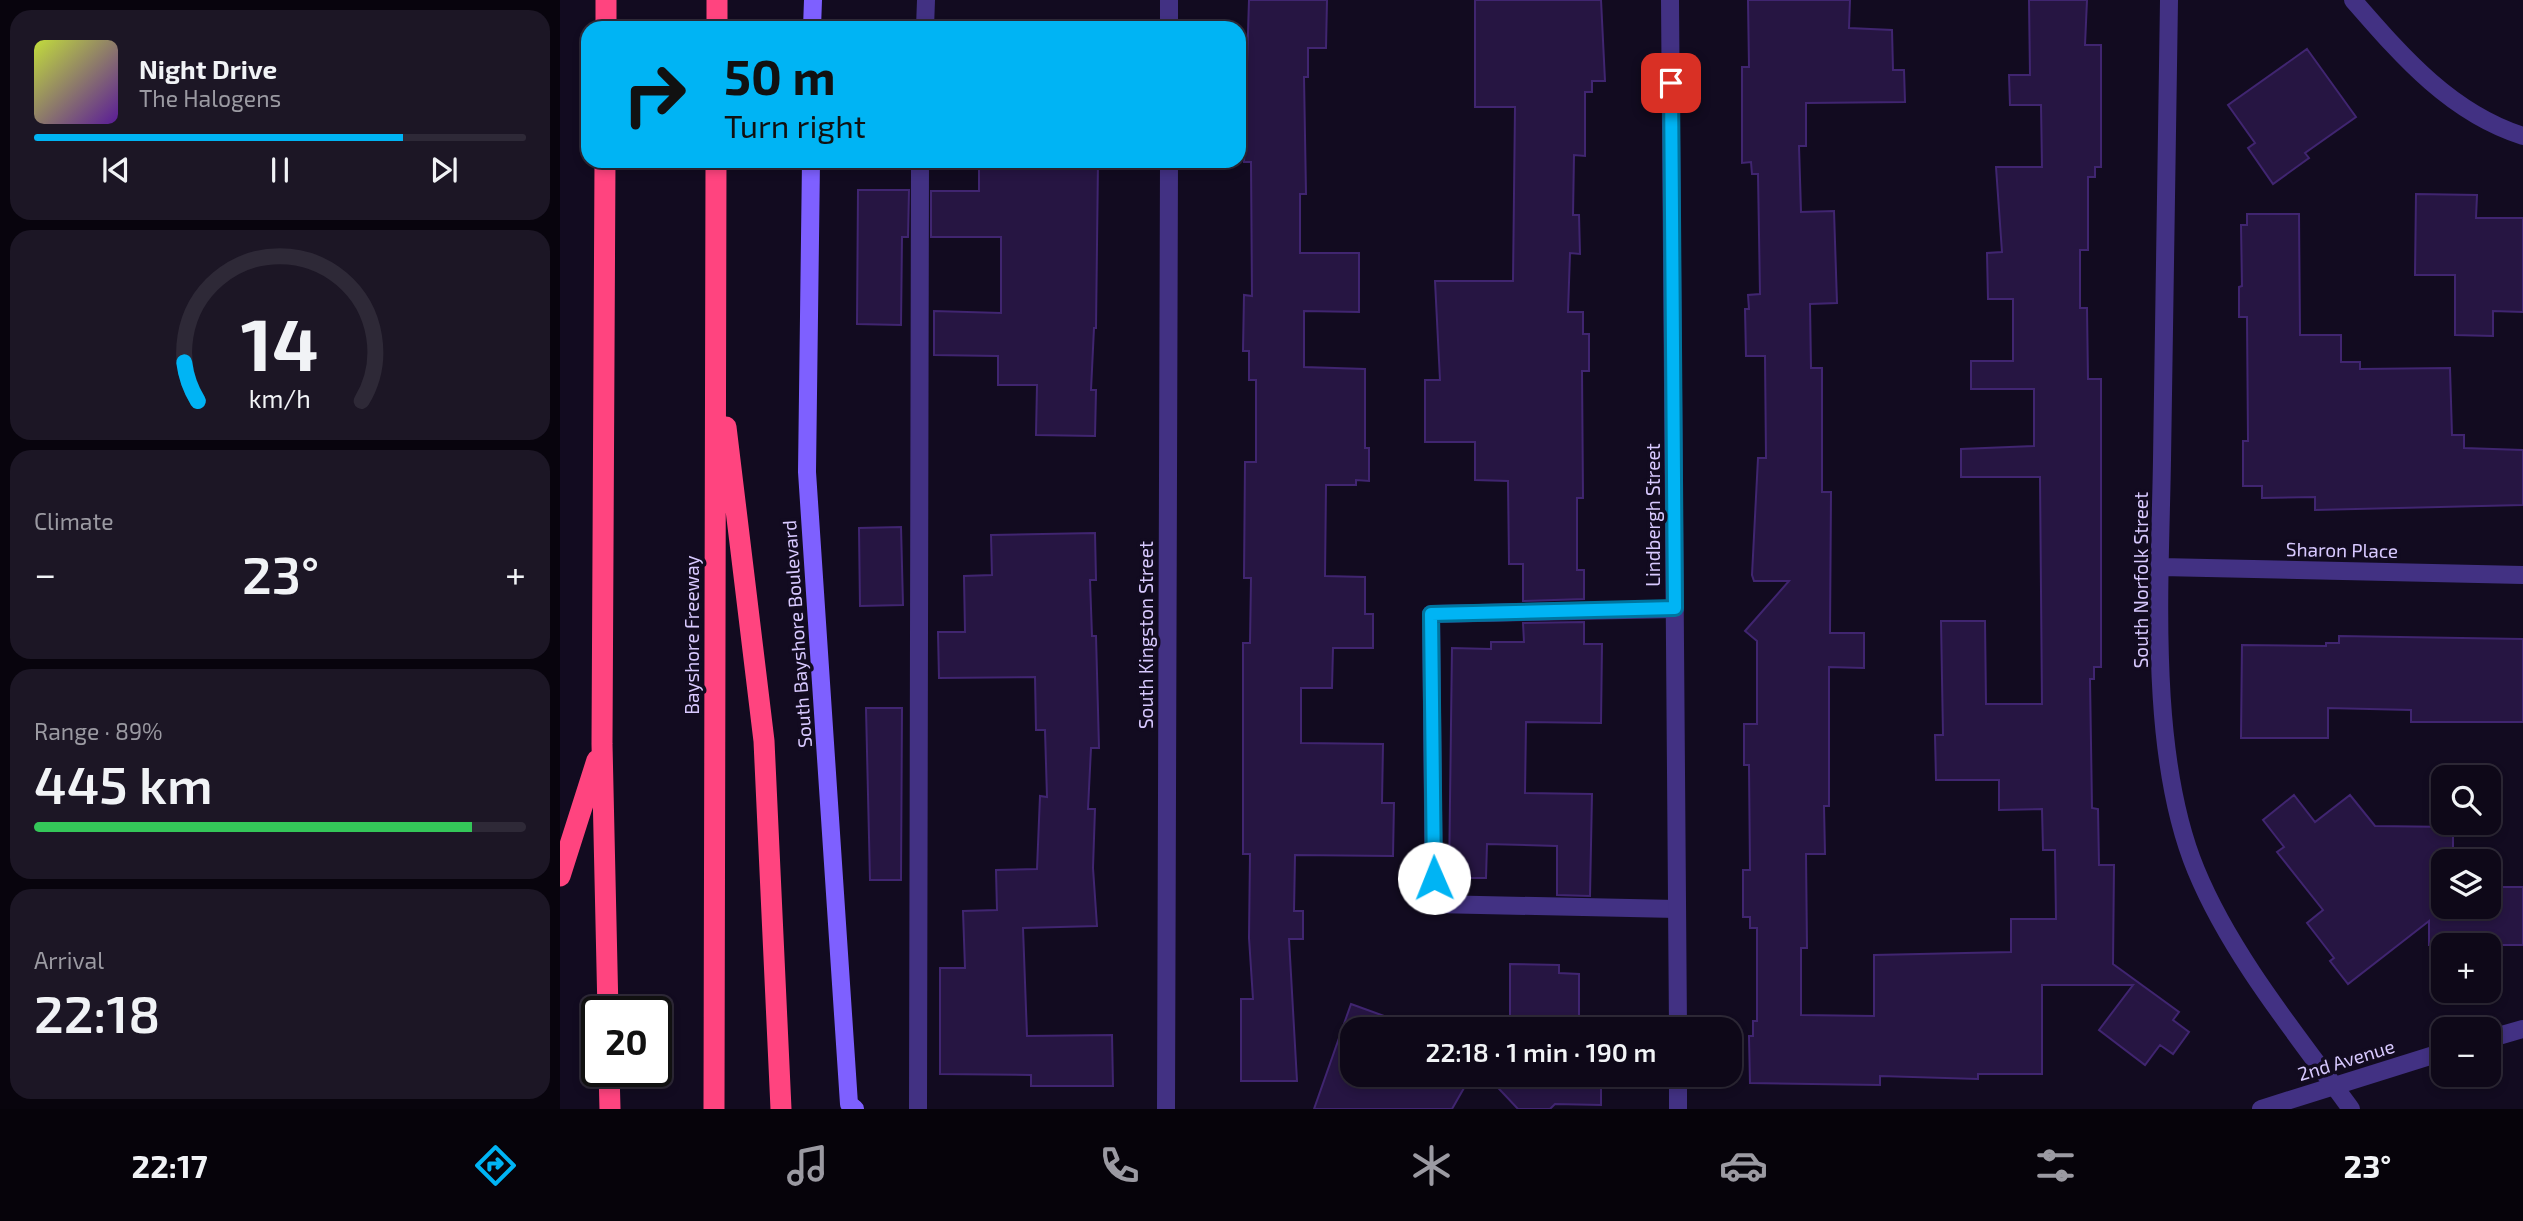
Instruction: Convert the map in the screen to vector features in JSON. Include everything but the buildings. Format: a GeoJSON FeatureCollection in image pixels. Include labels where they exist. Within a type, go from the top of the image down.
{"type":"FeatureCollection","features":[{"type":"Feature","properties":{"kind":"highway"},"geometry":{"type":"LineString","coordinates":[[606,0],[606,21]]}},
{"type":"Feature","properties":{"kind":"highway"},"geometry":{"type":"LineString","coordinates":[[717,0],[717,21]]}},
{"type":"Feature","properties":{"kind":"highway"},"geometry":{"type":"LineString","coordinates":[[605,168],[602,744],[608,996]]}},
{"type":"Feature","properties":{"kind":"highway","name":"Bayshore Freeway"},"geometry":{"type":"LineString","coordinates":[[714,1109],[716,168]]}},
{"type":"Feature","properties":{"kind":"highway"},"geometry":{"type":"LineString","coordinates":[[715,338],[764,741],[780,1109]]}},
{"type":"Feature","properties":{"kind":"highway"},"geometry":{"type":"LineString","coordinates":[[560,876],[602,744]]}},
{"type":"Feature","properties":{"kind":"highway"},"geometry":{"type":"LineString","coordinates":[[609,1087],[610,1109]]}},
{"type":"Feature","properties":{"kind":"street"},"geometry":{"type":"LineString","coordinates":[[813,0],[813,21]]}},
{"type":"Feature","properties":{"kind":"street"},"geometry":{"type":"LineString","coordinates":[[925,21],[926,0]]}},
{"type":"Feature","properties":{"kind":"street"},"geometry":{"type":"LineString","coordinates":[[1169,0],[1169,21]]}},
{"type":"Feature","properties":{"kind":"street","name":"Lindbergh Street"},"geometry":{"type":"LineString","coordinates":[[1670,0],[1678,1017]]}},
{"type":"Feature","properties":{"kind":"street","name":"South Norfolk Street"},"geometry":{"type":"LineString","coordinates":[[2169,0],[2161,567],[2163,722],[2174,793],[2195,869],[2226,933],[2351,1109]]}},
{"type":"Feature","properties":{"kind":"street"},"geometry":{"type":"LineString","coordinates":[[2353,0],[2424,78],[2460,106],[2506,131],[2523,136]]}},
{"type":"Feature","properties":{"kind":"street","name":"South Bayshore Boulevard"},"geometry":{"type":"LineString","coordinates":[[811,168],[807,472],[852,1107]]}},
{"type":"Feature","properties":{"kind":"street"},"geometry":{"type":"LineString","coordinates":[[918,1109],[920,168]]}},
{"type":"Feature","properties":{"kind":"street","name":"South Kingston Street"},"geometry":{"type":"LineString","coordinates":[[1166,1109],[1168,168]]}},
{"type":"Feature","properties":{"kind":"street","name":"Sharon Place"},"geometry":{"type":"LineString","coordinates":[[2161,567],[2523,575]]}},
{"type":"Feature","properties":{"kind":"street"},"geometry":{"type":"LineString","coordinates":[[1675,608],[1431,614],[1434,904],[1677,909]]}},
{"type":"Feature","properties":{"kind":"street"},"geometry":{"type":"LineString","coordinates":[[2501,1035],[2523,1029]]}},
{"type":"Feature","properties":{"kind":"street","name":"2nd Avenue"},"geometry":{"type":"LineString","coordinates":[[2261,1109],[2333,1084],[2431,1055]]}},
{"type":"Feature","properties":{"kind":"street"},"geometry":{"type":"LineString","coordinates":[[1678,1087],[1678,1109]]}},
{"type":"Feature","properties":{"kind":"route"},"geometry":{"type":"LineString","coordinates":[[1434,878],[1431,614],[1675,608],[1671,83]]}}]}
